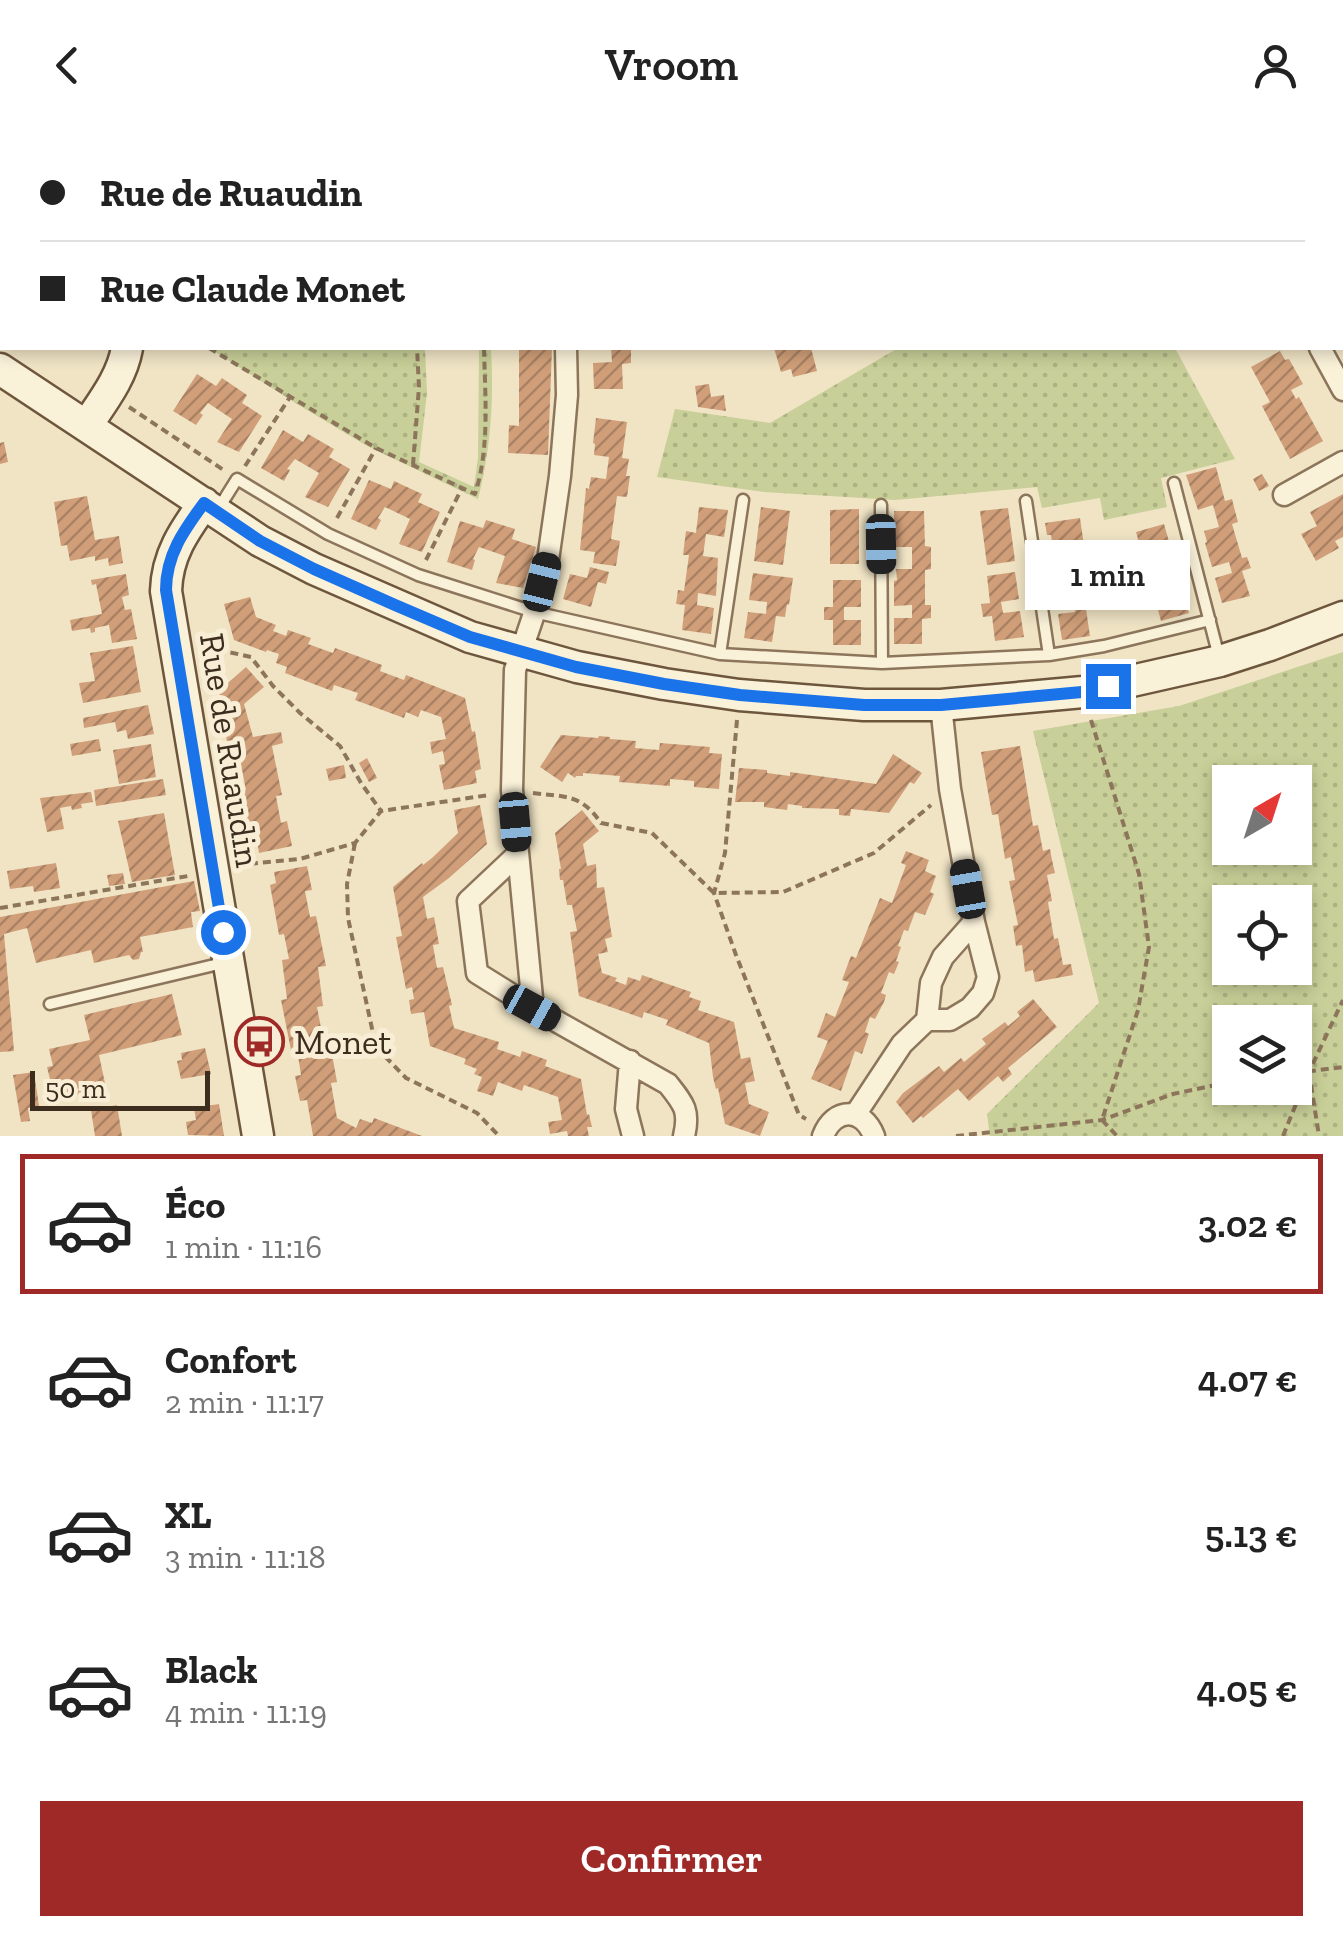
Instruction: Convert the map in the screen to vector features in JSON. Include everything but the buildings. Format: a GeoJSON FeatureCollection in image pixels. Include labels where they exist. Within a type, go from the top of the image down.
{"type":"FeatureCollection","features":[{"type":"Feature","properties":{"kind":"street"},"geometry":{"type":"LineString","coordinates":[[87,426],[124,364],[127,350]]}},
{"type":"Feature","properties":{"kind":"street"},"geometry":{"type":"LineString","coordinates":[[532,1008],[512,790],[515,670],[548,560],[560,476],[567,394],[566,350]]}},
{"type":"Feature","properties":{"kind":"street"},"geometry":{"type":"LineString","coordinates":[[1321,350],[1341,383]]}},
{"type":"Feature","properties":{"kind":"street"},"geometry":{"type":"LineString","coordinates":[[0,369],[260,541],[314,569],[470,637],[576,667],[629,677],[740,695],[864,705],[941,705],[1082,692],[1220,662],[1343,616]]}},
{"type":"Feature","properties":{"kind":"street"},"geometry":{"type":"LineString","coordinates":[[1284,496],[1343,462]]}},
{"type":"Feature","properties":{"kind":"street","name":"Rue de Ruaudin"},"geometry":{"type":"LineString","coordinates":[[210,507],[179,538],[166,573],[166,590],[258,1136]]}},
{"type":"Feature","properties":{"kind":"street"},"geometry":{"type":"LineString","coordinates":[[927,1020],[950,1020],[970,1008],[988,977],[950,790],[941,705]]}},
{"type":"Feature","properties":{"kind":"street"},"geometry":{"type":"LineString","coordinates":[[518,854],[468,901],[476,973],[668,1084],[688,1117],[684,1136]]}},
{"type":"Feature","properties":{"kind":"street"},"geometry":{"type":"LineString","coordinates":[[855,1115],[902,1044],[927,1020],[932,983],[943,956],[974,922]]}},
{"type":"Feature","properties":{"kind":"street"},"geometry":{"type":"LineString","coordinates":[[630,1061],[626,1109],[633,1136]]}},
{"type":"Feature","properties":{"kind":"street"},"geometry":{"type":"LineString","coordinates":[[823,1133],[836,1117],[845,1114],[855,1115],[868,1124],[874,1136]]}},
{"type":"Feature","properties":{"kind":"lane"},"geometry":{"type":"LineString","coordinates":[[210,507],[237,479],[328,534],[418,576],[534,612],[720,654],[882,663],[1050,655],[1210,620]]}},
{"type":"Feature","properties":{"kind":"lane"},"geometry":{"type":"LineString","coordinates":[[1174,483],[1220,662]]}},
{"type":"Feature","properties":{"kind":"lane"},"geometry":{"type":"LineString","coordinates":[[720,654],[743,500]]}},
{"type":"Feature","properties":{"kind":"lane"},"geometry":{"type":"LineString","coordinates":[[1026,501],[1050,655]]}},
{"type":"Feature","properties":{"kind":"lane"},"geometry":{"type":"LineString","coordinates":[[881,505],[882,663]]}},
{"type":"Feature","properties":{"kind":"lane"},"geometry":{"type":"LineString","coordinates":[[50,1004],[228,962]]}},
{"type":"Feature","properties":{"kind":"path"},"geometry":{"type":"LineString","coordinates":[[212,350],[376,448],[475,494],[481,476],[486,405],[484,350]]}},
{"type":"Feature","properties":{"kind":"path"},"geometry":{"type":"LineString","coordinates":[[413,465],[420,387],[417,350]]}},
{"type":"Feature","properties":{"kind":"path"},"geometry":{"type":"LineString","coordinates":[[108,393],[237,479],[290,396]]}},
{"type":"Feature","properties":{"kind":"path"},"geometry":{"type":"LineString","coordinates":[[328,534],[376,448]]}},
{"type":"Feature","properties":{"kind":"path"},"geometry":{"type":"LineString","coordinates":[[418,576],[462,488]]}},
{"type":"Feature","properties":{"kind":"path"},"geometry":{"type":"LineString","coordinates":[[178,661],[224,651],[251,657],[300,713],[340,746],[381,812]]}},
{"type":"Feature","properties":{"kind":"path"},"geometry":{"type":"LineString","coordinates":[[1082,692],[1139,874],[1149,948],[1138,1010],[1102,1120]]}},
{"type":"Feature","properties":{"kind":"path"},"geometry":{"type":"LineString","coordinates":[[714,893],[725,852],[740,695]]}},
{"type":"Feature","properties":{"kind":"path"},"geometry":{"type":"LineString","coordinates":[[499,1136],[476,1113],[406,1078],[376,1047],[348,918],[347,884],[356,842],[381,812],[512,790],[568,797],[590,806],[601,823],[652,833],[714,893],[799,1115],[823,1133]]}},
{"type":"Feature","properties":{"kind":"path"},"geometry":{"type":"LineString","coordinates":[[714,893],[782,892],[874,854],[950,790]]}},
{"type":"Feature","properties":{"kind":"path"},"geometry":{"type":"LineString","coordinates":[[0,908],[212,869],[300,859],[356,842]]}},
{"type":"Feature","properties":{"kind":"path"},"geometry":{"type":"LineString","coordinates":[[1312,1066],[1343,1000]]}},
{"type":"Feature","properties":{"kind":"path"},"geometry":{"type":"LineString","coordinates":[[1312,1072],[1343,1068]]}},
{"type":"Feature","properties":{"kind":"path"},"geometry":{"type":"LineString","coordinates":[[956,1136],[1102,1120],[1173,1094],[1212,1086]]}},
{"type":"Feature","properties":{"kind":"path"},"geometry":{"type":"LineString","coordinates":[[1312,1089],[1320,1136]]}},
{"type":"Feature","properties":{"kind":"path"},"geometry":{"type":"LineString","coordinates":[[1283,1136],[1296,1105]]}},
{"type":"Feature","properties":{"kind":"path"},"geometry":{"type":"LineString","coordinates":[[1102,1120],[1116,1136]]}},
{"type":"Feature","properties":{"kind":"green space"},"geometry":{"type":"Polygon","coordinates":[[[212,350],[425,350],[427,393],[419,462],[474,487],[479,350],[491,350],[491,424],[478,499],[367,446],[212,350]]]}},
{"type":"Feature","properties":{"kind":"green space"},"geometry":{"type":"Polygon","coordinates":[[[895,350],[1176,350],[1235,459],[1161,478],[1167,507],[1104,520],[1100,498],[1042,508],[1037,487],[895,500],[764,492],[657,477],[675,409],[770,423],[895,350]]]}},
{"type":"Feature","properties":{"kind":"green space"},"geometry":{"type":"Polygon","coordinates":[[[1343,652],[1343,1136],[990,1136],[987,1114],[1099,1003],[1033,731],[1179,706],[1343,652]]]}},
{"type":"Feature","properties":{"kind":"place","name":"Monet"},"geometry":{"type":"Point","coordinates":[259,1042]}},
{"type":"Feature","properties":{"kind":"route"},"geometry":{"type":"LineString","coordinates":[[223,932],[166,590],[166,573],[179,538],[204,503],[260,541],[395,605],[470,637],[576,667],[740,695],[864,705],[941,705],[1082,692],[1108,686]]}}]}
